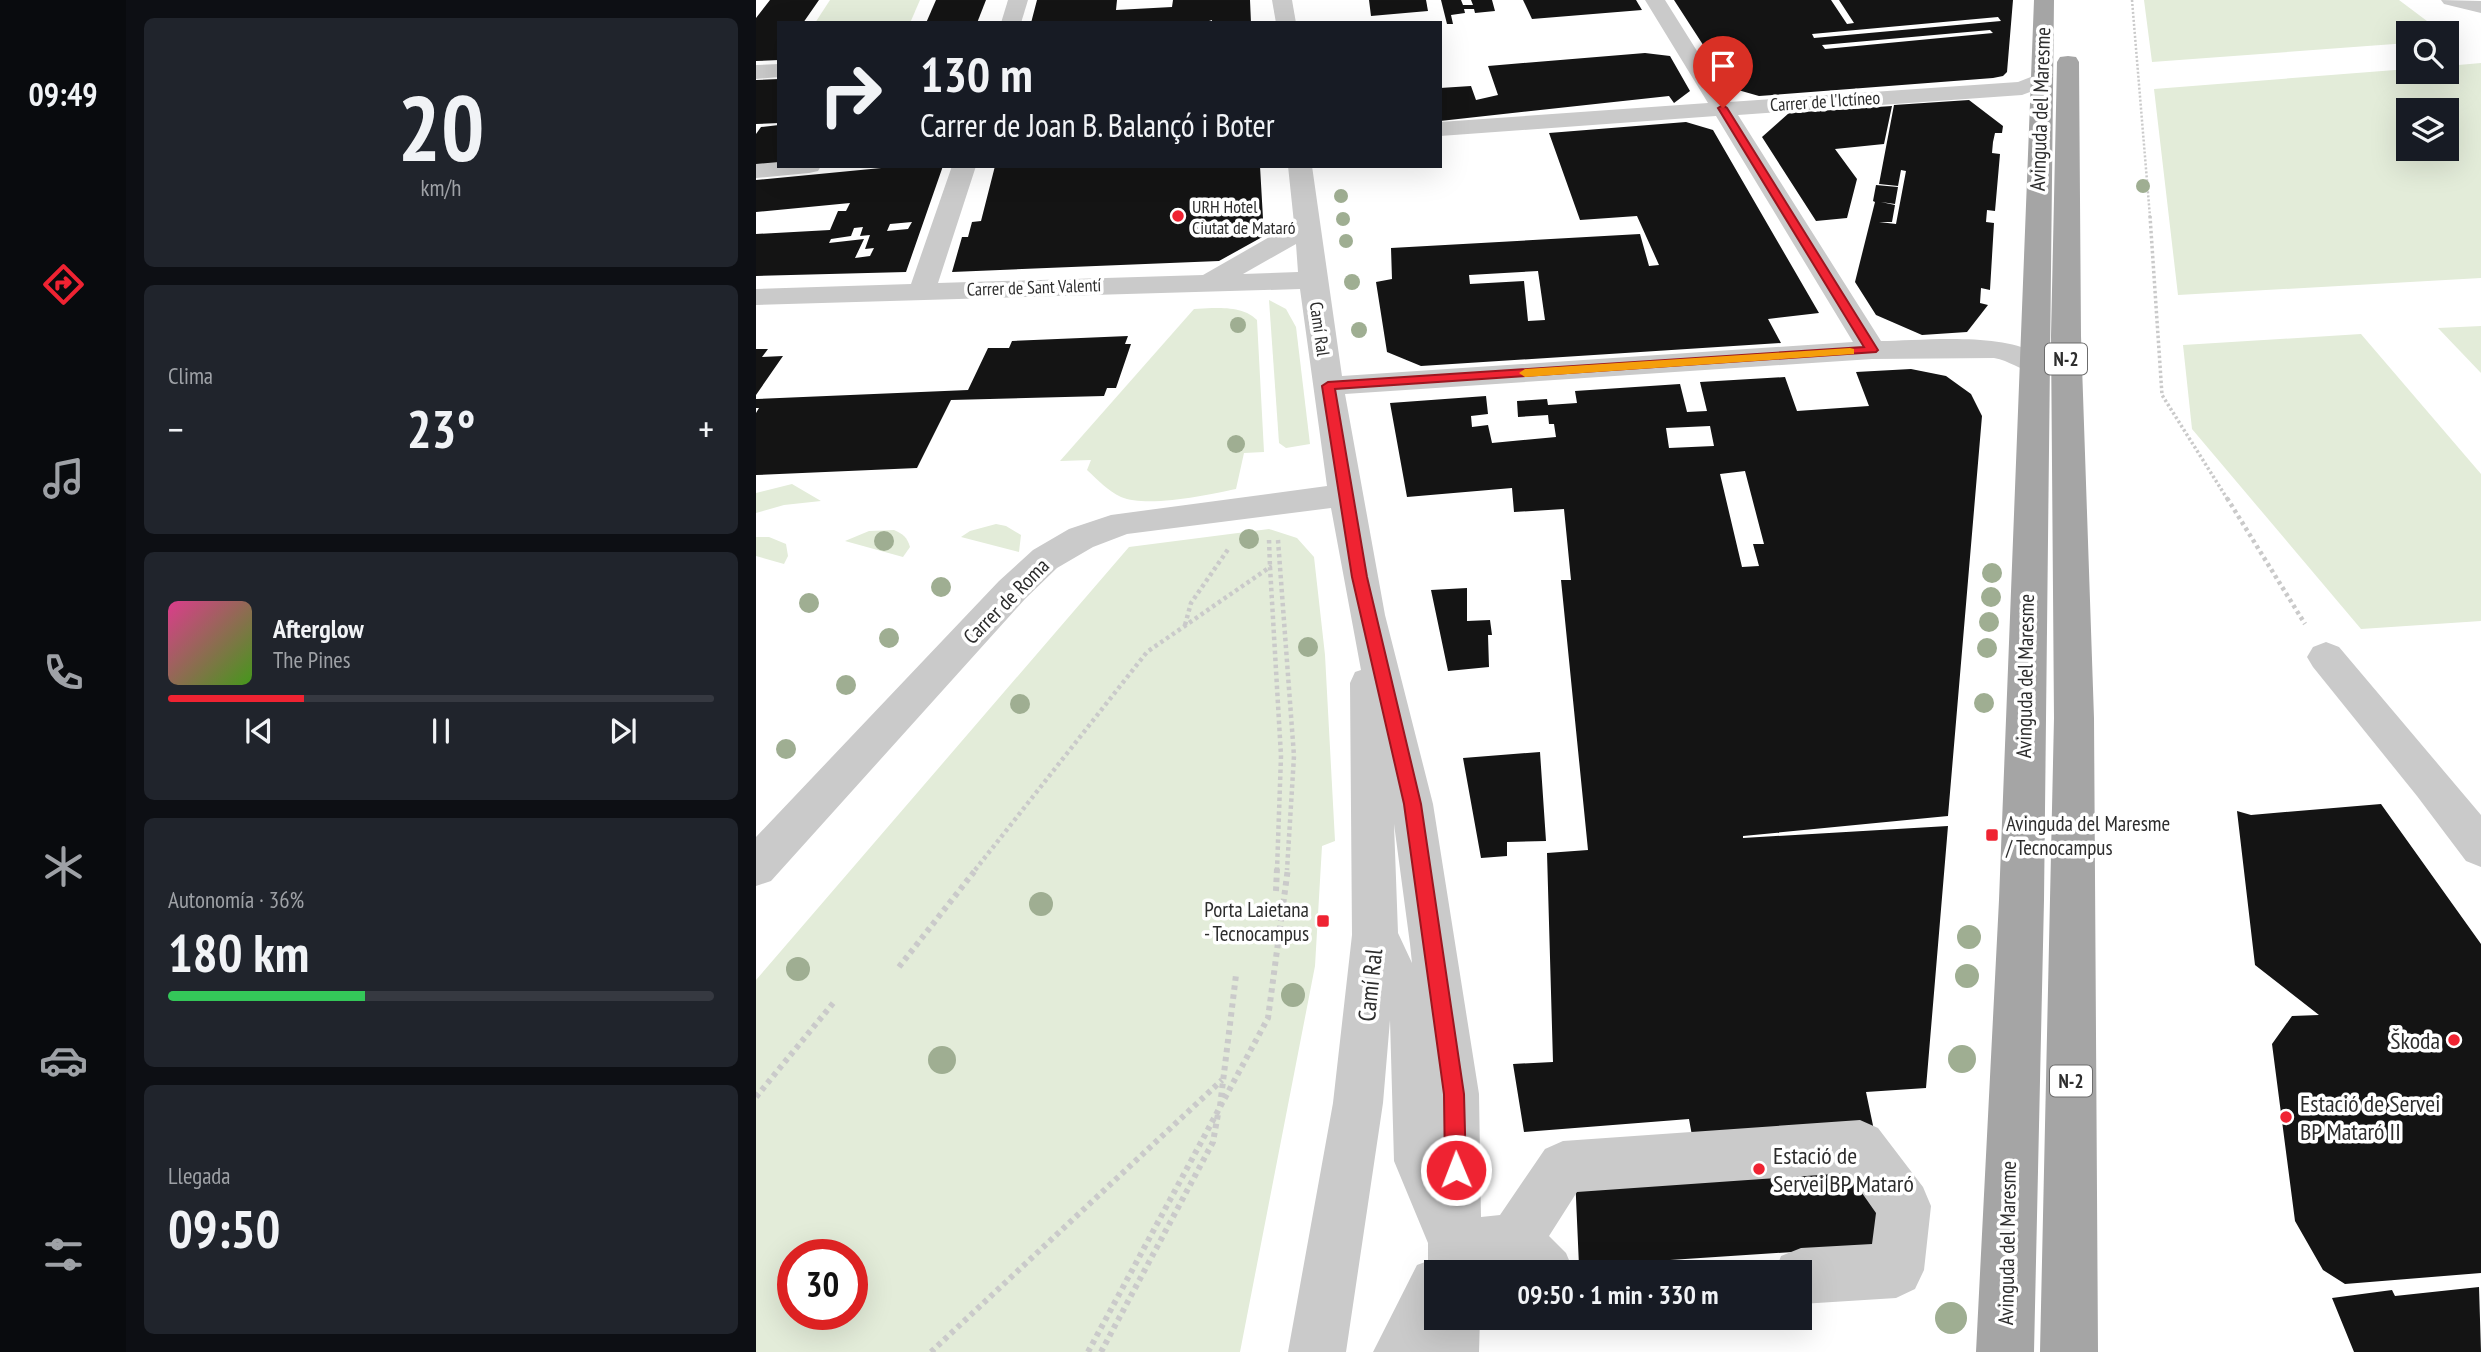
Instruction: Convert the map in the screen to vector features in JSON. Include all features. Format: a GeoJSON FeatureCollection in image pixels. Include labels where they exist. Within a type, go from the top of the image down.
{"type":"FeatureCollection","features":[{"type":"Feature","properties":{"kind":"main road","name":"Avinguda del Maresme"},"geometry":{"type":"LineString","coordinates":[[2005,1352],[2007,1209],[2023,838],[2032,364],[2044,0]]}},
{"type":"Feature","properties":{"kind":"main road","name":"Avinguda del Maresme"},"geometry":{"type":"LineString","coordinates":[[2068,0],[2066,336],[2074,718],[2069,1352]]}},
{"type":"Feature","properties":{"kind":"street"},"geometry":{"type":"LineString","coordinates":[[1012,21],[1018,0]]}},
{"type":"Feature","properties":{"kind":"street"},"geometry":{"type":"LineString","coordinates":[[1282,0],[1286,21]]}},
{"type":"Feature","properties":{"kind":"street"},"geometry":{"type":"LineString","coordinates":[[1655,0],[1872,350]]}},
{"type":"Feature","properties":{"kind":"street"},"geometry":{"type":"LineString","coordinates":[[2451,0],[2481,7]]}},
{"type":"Feature","properties":{"kind":"street"},"geometry":{"type":"LineString","coordinates":[[756,72],[777,70]]}},
{"type":"Feature","properties":{"kind":"street","name":"Carrer de l'Ictíneo"},"geometry":{"type":"LineString","coordinates":[[1442,129],[2022,88],[2041,80]]}},
{"type":"Feature","properties":{"kind":"street"},"geometry":{"type":"LineString","coordinates":[[756,171],[788,168]]}},
{"type":"Feature","properties":{"kind":"street"},"geometry":{"type":"LineString","coordinates":[[922,291],[963,168]]}},
{"type":"Feature","properties":{"kind":"street","name":"Camí Ral"},"geometry":{"type":"LineString","coordinates":[[1300,168],[1313,280],[1345,495],[1367,615],[1412,804],[1454,1094],[1448,1260]]}},
{"type":"Feature","properties":{"kind":"street"},"geometry":{"type":"LineString","coordinates":[[1209,282],[1306,227]]}},
{"type":"Feature","properties":{"kind":"street","name":"Carrer de Sant Valentí"},"geometry":{"type":"LineString","coordinates":[[756,297],[1313,280]]}},
{"type":"Feature","properties":{"kind":"street"},"geometry":{"type":"LineString","coordinates":[[1328,386],[1872,350],[1994,349],[2012,352],[2032,364]]}},
{"type":"Feature","properties":{"kind":"street","name":"Carrer de Roma"},"geometry":{"type":"LineString","coordinates":[[756,867],[1012,590],[1045,559],[1081,538],[1123,523],[1279,516],[1345,495]]}},
{"type":"Feature","properties":{"kind":"street","name":"Camí Ral"},"geometry":{"type":"LineString","coordinates":[[1317,1352],[1358,1103],[1375,934],[1367,615]]}},
{"type":"Feature","properties":{"kind":"street"},"geometry":{"type":"LineString","coordinates":[[2326,657],[2432,784],[2481,848]]}},
{"type":"Feature","properties":{"kind":"street"},"geometry":{"type":"LineString","coordinates":[[1375,934],[1415,1020],[1420,1161],[1446,1260]]}},
{"type":"Feature","properties":{"kind":"street"},"geometry":{"type":"LineString","coordinates":[[1505,1260],[1531,1256],[1563,1167],[1860,1146],[1904,1206],[1896,1270],[1812,1275]]}},
{"type":"Feature","properties":{"kind":"street"},"geometry":{"type":"LineString","coordinates":[[1402,1352],[1424,1312]]}},
{"type":"Feature","properties":{"kind":"street"},"geometry":{"type":"LineString","coordinates":[[1450,1352],[1451,1330]]}},
{"type":"Feature","properties":{"kind":"path"},"geometry":{"type":"LineString","coordinates":[[2132,0],[2162,395],[2326,657]]}},
{"type":"Feature","properties":{"kind":"path"},"geometry":{"type":"LineString","coordinates":[[1276,891],[1281,756],[1270,567],[1279,516]]}},
{"type":"Feature","properties":{"kind":"path"},"geometry":{"type":"LineString","coordinates":[[1088,1352],[1268,1018],[1285,890],[1294,756],[1278,542],[1279,516]]}},
{"type":"Feature","properties":{"kind":"path"},"geometry":{"type":"LineString","coordinates":[[1185,626],[1191,603],[1233,543]]}},
{"type":"Feature","properties":{"kind":"path"},"geometry":{"type":"LineString","coordinates":[[900,967],[1147,652],[1270,567]]}},
{"type":"Feature","properties":{"kind":"path"},"geometry":{"type":"LineString","coordinates":[[1101,1352],[1213,1142],[1236,975]]}},
{"type":"Feature","properties":{"kind":"path"},"geometry":{"type":"LineString","coordinates":[[756,1097],[834,1002]]}},
{"type":"Feature","properties":{"kind":"path"},"geometry":{"type":"LineString","coordinates":[[931,1352],[1223,1079]]}},
{"type":"Feature","properties":{"kind":"green space"},"geometry":{"type":"Polygon","coordinates":[[[830,0],[920,0],[911,21],[816,21],[830,0]]]}},
{"type":"Feature","properties":{"kind":"green space"},"geometry":{"type":"Polygon","coordinates":[[[2144,0],[2399,0],[2427,21],[2396,21],[2396,44],[2152,62],[2144,0]]]}},
{"type":"Feature","properties":{"kind":"green space"},"geometry":{"type":"Polygon","coordinates":[[[2481,63],[2481,278],[2178,295],[2154,89],[2396,70],[2396,84],[2459,84],[2459,65],[2481,63]]]}},
{"type":"Feature","properties":{"kind":"green space"},"geometry":{"type":"Polygon","coordinates":[[[1269,300],[1286,309],[1296,327],[1310,444],[1286,448],[1279,443],[1269,300]]]}},
{"type":"Feature","properties":{"kind":"green space"},"geometry":{"type":"Polygon","coordinates":[[[1194,309],[1242,311],[1257,320],[1264,452],[1244,453],[1236,489],[1161,501],[1132,500],[1112,492],[1087,470],[1091,460],[1060,461],[1194,309]]]}},
{"type":"Feature","properties":{"kind":"green space"},"geometry":{"type":"Polygon","coordinates":[[[2481,326],[2481,373],[2438,328],[2481,326]]]}},
{"type":"Feature","properties":{"kind":"green space"},"geometry":{"type":"Polygon","coordinates":[[[2361,334],[2481,474],[2481,621],[2361,629],[2192,429],[2183,345],[2361,334]]]}},
{"type":"Feature","properties":{"kind":"green space"},"geometry":{"type":"Polygon","coordinates":[[[792,484],[821,501],[784,505],[756,513],[756,493],[792,484]]]}},
{"type":"Feature","properties":{"kind":"green space"},"geometry":{"type":"Polygon","coordinates":[[[996,524],[1006,526],[1021,535],[1019,552],[961,537],[970,531],[996,524]]]}},
{"type":"Feature","properties":{"kind":"green space"},"geometry":{"type":"Polygon","coordinates":[[[1269,529],[1297,538],[1314,557],[1325,655],[1335,841],[1322,846],[1315,966],[1240,1352],[756,1352],[756,980],[1129,547],[1269,529]]]}},
{"type":"Feature","properties":{"kind":"green space"},"geometry":{"type":"Polygon","coordinates":[[[894,530],[904,536],[910,547],[903,557],[845,541],[869,531],[894,530]]]}},
{"type":"Feature","properties":{"kind":"green space"},"geometry":{"type":"Polygon","coordinates":[[[756,537],[769,537],[786,544],[788,556],[784,564],[756,556],[756,537]]]}},
{"type":"Feature","properties":{"kind":"building"},"geometry":{"type":"Polygon","coordinates":[[[770,0],[819,0],[804,21],[777,21],[777,60],[756,61],[756,18],[770,0]]]}},
{"type":"Feature","properties":{"kind":"building"},"geometry":{"type":"Polygon","coordinates":[[[936,0],[986,0],[978,21],[927,21],[936,0]]]}},
{"type":"Feature","properties":{"kind":"building"},"geometry":{"type":"Polygon","coordinates":[[[1037,0],[1117,0],[1116,10],[1172,7],[1173,0],[1250,0],[1251,21],[1032,21],[1037,0]]]}},
{"type":"Feature","properties":{"kind":"building"},"geometry":{"type":"Polygon","coordinates":[[[1369,0],[1426,0],[1428,11],[1371,16],[1369,0]]]}},
{"type":"Feature","properties":{"kind":"building"},"geometry":{"type":"Polygon","coordinates":[[[1441,0],[1461,0],[1463,5],[1473,5],[1471,0],[1492,0],[1495,11],[1475,13],[1474,9],[1464,9],[1465,13],[1451,15],[1453,24],[1447,24],[1441,0]]]}},
{"type":"Feature","properties":{"kind":"building"},"geometry":{"type":"Polygon","coordinates":[[[1523,0],[1636,0],[1642,10],[1532,19],[1523,0]]]}},
{"type":"Feature","properties":{"kind":"building"},"geometry":{"type":"Polygon","coordinates":[[[1674,0],[1831,0],[1847,24],[1854,23],[1839,0],[2013,0],[2007,72],[2003,76],[1759,96],[1731,88],[1674,0]],[[1998,17],[1812,34],[1814,38],[2001,21],[1998,17]],[[1990,30],[1822,45],[1825,49],[1993,33],[1990,30]]]}},
{"type":"Feature","properties":{"kind":"building"},"geometry":{"type":"Polygon","coordinates":[[[1645,53],[1670,56],[1690,91],[1674,103],[1669,96],[1442,121],[1442,88],[1471,86],[1476,100],[1498,95],[1488,66],[1645,53]]]}},
{"type":"Feature","properties":{"kind":"building"},"geometry":{"type":"Polygon","coordinates":[[[777,79],[777,123],[756,124],[756,80],[777,79]]]}},
{"type":"Feature","properties":{"kind":"building"},"geometry":{"type":"Polygon","coordinates":[[[1969,100],[2003,126],[2002,133],[1995,133],[1993,142],[1992,153],[2000,154],[1995,211],[1987,210],[1986,222],[1994,223],[1990,290],[1981,288],[1980,303],[1988,305],[1967,332],[1922,335],[1876,315],[1855,282],[1875,202],[1876,185],[1898,187],[1895,204],[1881,202],[1895,205],[1892,222],[1879,222],[1896,224],[1906,171],[1901,170],[1898,186],[1879,184],[1894,105],[1969,100]]]}},
{"type":"Feature","properties":{"kind":"building"},"geometry":{"type":"Polygon","coordinates":[[[1892,106],[1884,144],[1835,149],[1857,179],[1847,218],[1816,221],[1762,137],[1789,113],[1892,106]]]}},
{"type":"Feature","properties":{"kind":"building"},"geometry":{"type":"Polygon","coordinates":[[[1686,122],[1713,130],[1819,313],[1768,319],[1781,343],[1421,366],[1387,352],[1376,282],[1392,279],[1391,248],[1640,234],[1649,266],[1659,265],[1637,216],[1580,220],[1549,133],[1686,122]],[[1538,271],[1469,275],[1470,284],[1524,281],[1528,321],[1545,320],[1538,271]]]}},
{"type":"Feature","properties":{"kind":"building"},"geometry":{"type":"Polygon","coordinates":[[[777,125],[777,163],[756,165],[756,134],[761,127],[777,125]]]}},
{"type":"Feature","properties":{"kind":"building"},"geometry":{"type":"Polygon","coordinates":[[[881,168],[942,168],[906,272],[756,276],[756,234],[830,230],[838,211],[846,211],[850,203],[756,212],[756,180],[881,168]],[[912,222],[890,224],[887,231],[908,229],[912,222]],[[863,227],[854,228],[851,236],[831,239],[829,243],[864,239],[855,258],[870,256],[874,248],[865,249],[870,235],[860,236],[863,227]]]}},
{"type":"Feature","properties":{"kind":"building","name":"URH Hotel Ciutat de Mataró"},"geometry":{"type":"Polygon","coordinates":[[[994,168],[1260,168],[1264,236],[1219,261],[952,272],[962,237],[968,237],[972,222],[981,221],[994,168]]]}},
{"type":"Feature","properties":{"kind":"building"},"geometry":{"type":"Polygon","coordinates":[[[1128,336],[1125,344],[1131,344],[1116,388],[1107,388],[1104,396],[951,400],[917,468],[756,475],[756,413],[759,408],[756,408],[756,399],[968,390],[988,348],[1009,348],[1012,341],[1128,336]]]}},
{"type":"Feature","properties":{"kind":"building"},"geometry":{"type":"Polygon","coordinates":[[[756,349],[768,349],[762,357],[783,356],[756,395],[756,349]]]}},
{"type":"Feature","properties":{"kind":"building"},"geometry":{"type":"Polygon","coordinates":[[[1911,369],[1946,376],[1971,394],[1982,416],[1948,816],[1743,838],[1948,826],[1926,1088],[1866,1092],[1898,1245],[1670,1260],[1579,1260],[1575,1175],[1697,1163],[1689,1119],[1524,1132],[1513,1064],[1553,1062],[1547,853],[1588,850],[1561,580],[1571,580],[1564,509],[1514,512],[1512,488],[1407,497],[1390,403],[1486,396],[1488,414],[1471,416],[1472,427],[1488,425],[1492,443],[1556,437],[1554,424],[1549,424],[1548,415],[1518,417],[1517,401],[1547,399],[1548,405],[1577,403],[1575,391],[1680,384],[1687,412],[1707,411],[1700,382],[1785,377],[1797,411],[1869,406],[1856,372],[1911,369]],[[1710,426],[1666,428],[1669,448],[1714,446],[1710,426]],[[1745,471],[1720,474],[1742,567],[1759,566],[1753,544],[1764,544],[1745,471]]]}},
{"type":"Feature","properties":{"kind":"building"},"geometry":{"type":"Polygon","coordinates":[[[1467,588],[1467,621],[1490,620],[1492,635],[1488,635],[1489,667],[1448,671],[1431,590],[1467,588]]]}},
{"type":"Feature","properties":{"kind":"building"},"geometry":{"type":"Polygon","coordinates":[[[1540,752],[1546,841],[1507,842],[1507,856],[1481,858],[1463,758],[1540,752]]]}},
{"type":"Feature","properties":{"kind":"building"},"geometry":{"type":"Polygon","coordinates":[[[2381,804],[2481,944],[2481,1273],[2345,1284],[2323,1270],[2295,1221],[2272,1044],[2292,1016],[2319,1015],[2255,965],[2237,811],[2251,815],[2381,804]]]}},
{"type":"Feature","properties":{"kind":"building"},"geometry":{"type":"Polygon","coordinates":[[[2479,1287],[2481,1352],[2354,1352],[2332,1298],[2392,1290],[2395,1296],[2479,1287]]]}},
{"type":"Feature","properties":{"kind":"slow traffic"},"geometry":{"type":"LineString","coordinates":[[1525,373],[1850,351]]}},
{"type":"Feature","properties":{"kind":"place","name":"URH Hotel Ciutat de Mataró"},"geometry":{"type":"Point","coordinates":[1178,216]}},
{"type":"Feature","properties":{"kind":"place","name":"Avinguda del Maresme / Tecnocampus"},"geometry":{"type":"Point","coordinates":[1992,835]}},
{"type":"Feature","properties":{"kind":"place","name":"Porta Laietana - Tecnocampus"},"geometry":{"type":"Point","coordinates":[1323,921]}},
{"type":"Feature","properties":{"kind":"place","name":"Škoda"},"geometry":{"type":"Point","coordinates":[2454,1040]}},
{"type":"Feature","properties":{"kind":"place","name":"Estació de Servei BP Mataró II"},"geometry":{"type":"Point","coordinates":[2286,1117]}},
{"type":"Feature","properties":{"kind":"place","name":"Estació de Servei BP Mataró"},"geometry":{"type":"Point","coordinates":[1759,1169]}},
{"type":"Feature","properties":{"kind":"route"},"geometry":{"type":"LineString","coordinates":[[1456,1170],[1454,1094],[1412,804],[1359,577],[1328,386],[1872,350],[1723,108]]}}]}
